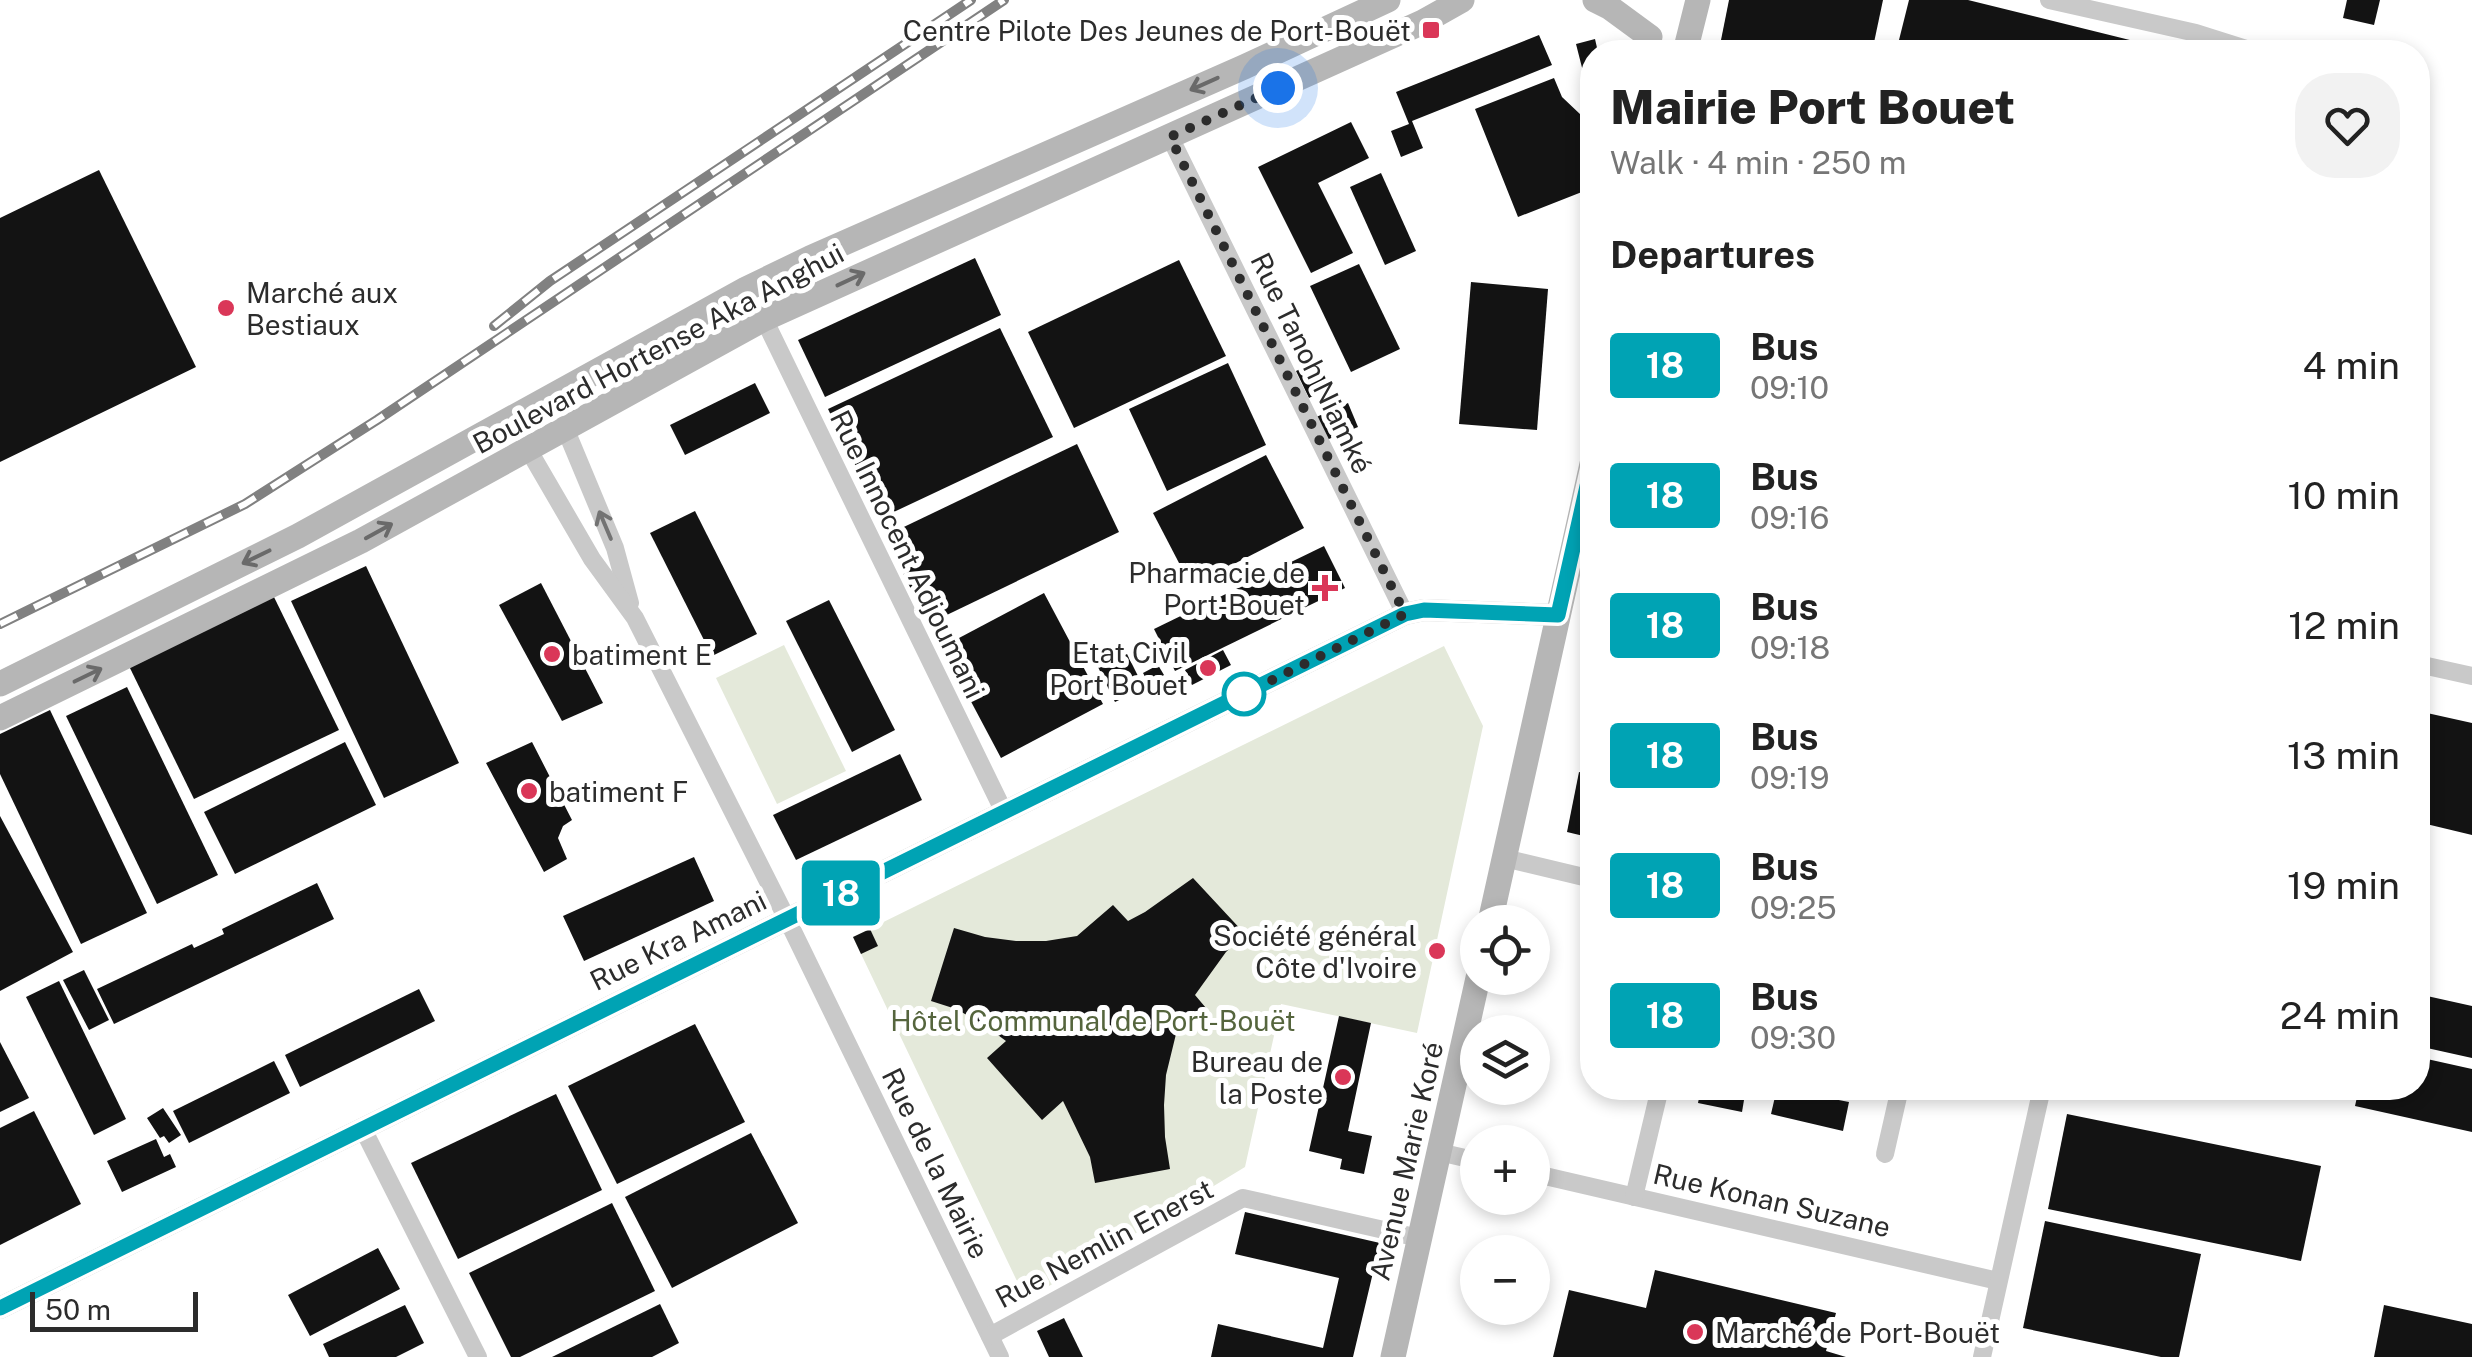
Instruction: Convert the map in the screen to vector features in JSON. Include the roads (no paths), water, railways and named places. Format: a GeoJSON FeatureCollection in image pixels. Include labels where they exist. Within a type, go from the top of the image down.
{"type":"FeatureCollection","features":[{"type":"Feature","properties":{"kind":"main road","name":"Boulevard Hortense Aka Anghui"},"geometry":{"type":"LineString","coordinates":[[0,684],[298,536],[746,289],[1388,0]]}},
{"type":"Feature","properties":{"kind":"main road","name":"Boulevard Hortense Aka Anghui"},"geometry":{"type":"LineString","coordinates":[[0,718],[361,541],[764,319],[1423,22],[1462,0]]}},
{"type":"Feature","properties":{"kind":"main road"},"geometry":{"type":"LineString","coordinates":[[1594,0],[1609,7],[1649,40]]}},
{"type":"Feature","properties":{"kind":"main road"},"geometry":{"type":"LineString","coordinates":[[1626,0],[1652,40]]}},
{"type":"Feature","properties":{"kind":"main road"},"geometry":{"type":"LineString","coordinates":[[1688,40],[1696,2]]}},
{"type":"Feature","properties":{"kind":"main road"},"geometry":{"type":"LineString","coordinates":[[1494,905],[1580,522]]}},
{"type":"Feature","properties":{"kind":"main road","name":"Avenue Marie Koré"},"geometry":{"type":"LineString","coordinates":[[1393,1357],[1474,995]]}},
{"type":"Feature","properties":{"kind":"street"},"geometry":{"type":"LineString","coordinates":[[2049,0],[2218,40]]}},
{"type":"Feature","properties":{"kind":"street","name":"Rue Tanoh Niamké"},"geometry":{"type":"LineString","coordinates":[[1170,137],[1405,614]]}},
{"type":"Feature","properties":{"kind":"street","name":"Rue Innocent Adjoumani"},"geometry":{"type":"LineString","coordinates":[[764,319],[1004,812]]}},
{"type":"Feature","properties":{"kind":"street","name":"Rue de la Mairie"},"geometry":{"type":"LineString","coordinates":[[564,428],[615,548],[634,618]]}},
{"type":"Feature","properties":{"kind":"street","name":"Rue de la Mairie"},"geometry":{"type":"LineString","coordinates":[[528,448],[592,558],[634,618],[787,920],[1000,1357]]}},
{"type":"Feature","properties":{"kind":"street","name":"Rue Kra Amani"},"geometry":{"type":"LineString","coordinates":[[0,1308],[1405,614],[1424,610],[1558,615]]}},
{"type":"Feature","properties":{"kind":"street"},"geometry":{"type":"LineString","coordinates":[[2430,667],[2472,676]]}},
{"type":"Feature","properties":{"kind":"street"},"geometry":{"type":"LineString","coordinates":[[1504,858],[1580,876]]}},
{"type":"Feature","properties":{"kind":"street"},"geometry":{"type":"LineString","coordinates":[[1634,1197],[1657,1100]]}},
{"type":"Feature","properties":{"kind":"street"},"geometry":{"type":"LineString","coordinates":[[1885,1154],[1897,1100]]}},
{"type":"Feature","properties":{"kind":"street"},"geometry":{"type":"LineString","coordinates":[[1982,1357],[2039,1100]]}},
{"type":"Feature","properties":{"kind":"street"},"geometry":{"type":"LineString","coordinates":[[363,1129],[478,1357]]}},
{"type":"Feature","properties":{"kind":"street"},"geometry":{"type":"LineString","coordinates":[[1439,1152],[1460,1157]]}},
{"type":"Feature","properties":{"kind":"street","name":"Rue Konan Suzane"},"geometry":{"type":"LineString","coordinates":[[1550,1178],[1998,1281]]}},
{"type":"Feature","properties":{"kind":"street","name":"Rue Nemlin Enerst"},"geometry":{"type":"LineString","coordinates":[[990,1336],[1244,1198],[1420,1238]]}},
{"type":"Feature","properties":{"kind":"railway"},"geometry":{"type":"LineString","coordinates":[[494,326],[550,281],[971,0]]}},
{"type":"Feature","properties":{"kind":"railway"},"geometry":{"type":"LineString","coordinates":[[0,624],[245,504],[377,420],[1004,0]]}},
{"type":"Feature","properties":{"kind":"place","name":"Centre Pilote Des Jeunes de Port-Bouët"},"geometry":{"type":"Point","coordinates":[1431,30]}},
{"type":"Feature","properties":{"kind":"place","name":"Marché aux Bestiaux"},"geometry":{"type":"Point","coordinates":[226,308]}},
{"type":"Feature","properties":{"kind":"place","name":"Pharmacie de Port-Bouet"},"geometry":{"type":"Point","coordinates":[1325,588]}},
{"type":"Feature","properties":{"kind":"place","name":"batiment E"},"geometry":{"type":"Point","coordinates":[552,654]}},
{"type":"Feature","properties":{"kind":"place","name":"Etat Civil Port Bouet"},"geometry":{"type":"Point","coordinates":[1208,668]}},
{"type":"Feature","properties":{"kind":"place","name":"batiment F"},"geometry":{"type":"Point","coordinates":[529,791]}},
{"type":"Feature","properties":{"kind":"place","name":"Société général Côte d'Ivoire"},"geometry":{"type":"Point","coordinates":[1437,951]}},
{"type":"Feature","properties":{"kind":"place","name":"Bureau de la Poste"},"geometry":{"type":"Point","coordinates":[1343,1077]}},
{"type":"Feature","properties":{"kind":"place","name":"Marché de Port-Bouët"},"geometry":{"type":"Point","coordinates":[1695,1332]}},
{"type":"Feature","properties":{"kind":"park label","name":"Hôtel Communal de Port-Bouët"},"geometry":{"type":"Point","coordinates":[1093,1020]}}]}
